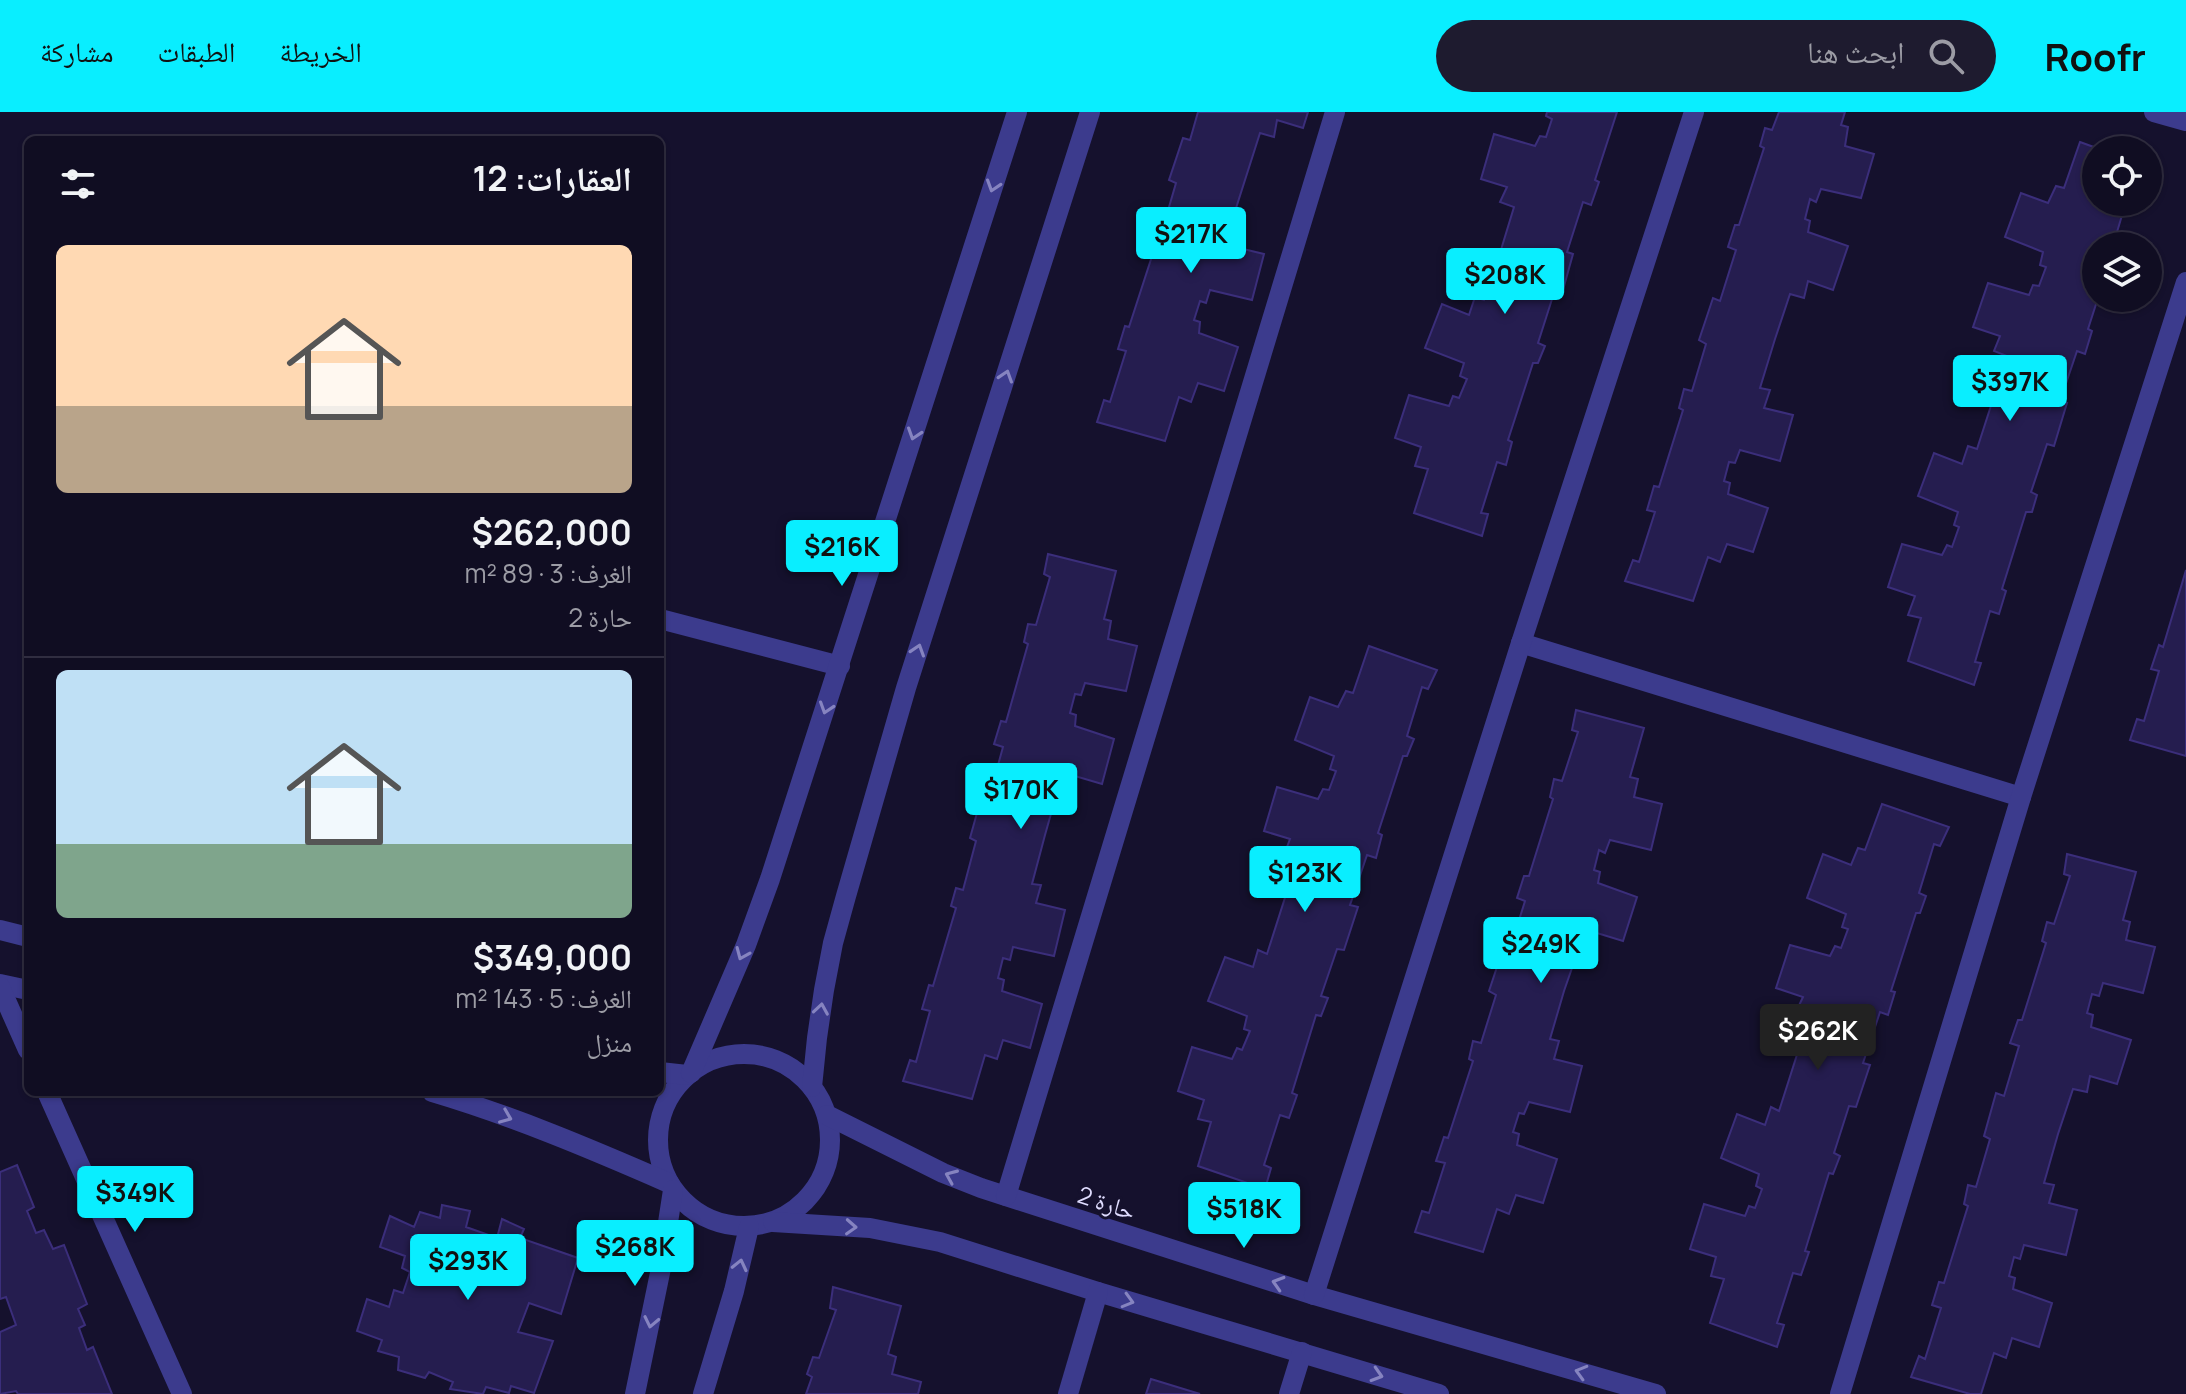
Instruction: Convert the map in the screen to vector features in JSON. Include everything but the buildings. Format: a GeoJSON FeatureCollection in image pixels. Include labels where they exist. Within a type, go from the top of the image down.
{"type":"FeatureCollection","features":[{"type":"Feature","properties":{"kind":"street"},"geometry":{"type":"LineString","coordinates":[[689,1074],[746,945],[770,879],[1017,112]]}},
{"type":"Feature","properties":{"kind":"street"},"geometry":{"type":"LineString","coordinates":[[812,1087],[824,990],[850,881],[906,688],[1090,112]]}},
{"type":"Feature","properties":{"kind":"street"},"geometry":{"type":"LineString","coordinates":[[1006,1196],[1335,112]]}},
{"type":"Feature","properties":{"kind":"street"},"geometry":{"type":"LineString","coordinates":[[1314,1295],[1694,112]]}},
{"type":"Feature","properties":{"kind":"street"},"geometry":{"type":"LineString","coordinates":[[2154,112],[2186,121]]}},
{"type":"Feature","properties":{"kind":"street"},"geometry":{"type":"LineString","coordinates":[[1840,1394],[2021,797],[2186,282]]}},
{"type":"Feature","properties":{"kind":"street"},"geometry":{"type":"LineString","coordinates":[[664,620],[840,666]]}},
{"type":"Feature","properties":{"kind":"street"},"geometry":{"type":"LineString","coordinates":[[1521,643],[2021,797]]}},
{"type":"Feature","properties":{"kind":"street"},"geometry":{"type":"LineString","coordinates":[[0,930],[24,936]]}},
{"type":"Feature","properties":{"kind":"street"},"geometry":{"type":"LineString","coordinates":[[0,986],[24,989]]}},
{"type":"Feature","properties":{"kind":"street"},"geometry":{"type":"LineString","coordinates":[[0,986],[24,1041]]}},
{"type":"Feature","properties":{"kind":"street"},"geometry":{"type":"LineString","coordinates":[[732,1054],[754,1055],[776,1060],[796,1070],[812,1087],[827,1115],[831,1137],[829,1159],[809,1198],[793,1212],[773,1222],[749,1227],[728,1225],[688,1207],[671,1187],[661,1165],[659,1126],[674,1090],[689,1074],[710,1061],[732,1054]]}},
{"type":"Feature","properties":{"kind":"street"},"geometry":{"type":"LineString","coordinates":[[664,1072],[689,1074]]}},
{"type":"Feature","properties":{"kind":"street"},"geometry":{"type":"LineString","coordinates":[[49,1096],[182,1394]]}},
{"type":"Feature","properties":{"kind":"street"},"geometry":{"type":"LineString","coordinates":[[445,1096],[588,1148],[671,1187]]}},
{"type":"Feature","properties":{"kind":"street","name":"حارة 2"},"geometry":{"type":"LineString","coordinates":[[827,1115],[943,1173],[1006,1196],[1314,1295],[1656,1394]]}},
{"type":"Feature","properties":{"kind":"street"},"geometry":{"type":"LineString","coordinates":[[635,1394],[661,1268],[671,1187]]}},
{"type":"Feature","properties":{"kind":"street"},"geometry":{"type":"LineString","coordinates":[[773,1222],[870,1228],[940,1242],[1439,1394]]}},
{"type":"Feature","properties":{"kind":"street"},"geometry":{"type":"LineString","coordinates":[[703,1394],[734,1291],[749,1227]]}},
{"type":"Feature","properties":{"kind":"street"},"geometry":{"type":"LineString","coordinates":[[1068,1394],[1098,1292]]}},
{"type":"Feature","properties":{"kind":"street"},"geometry":{"type":"LineString","coordinates":[[1289,1394],[1302,1352]]}}]}
